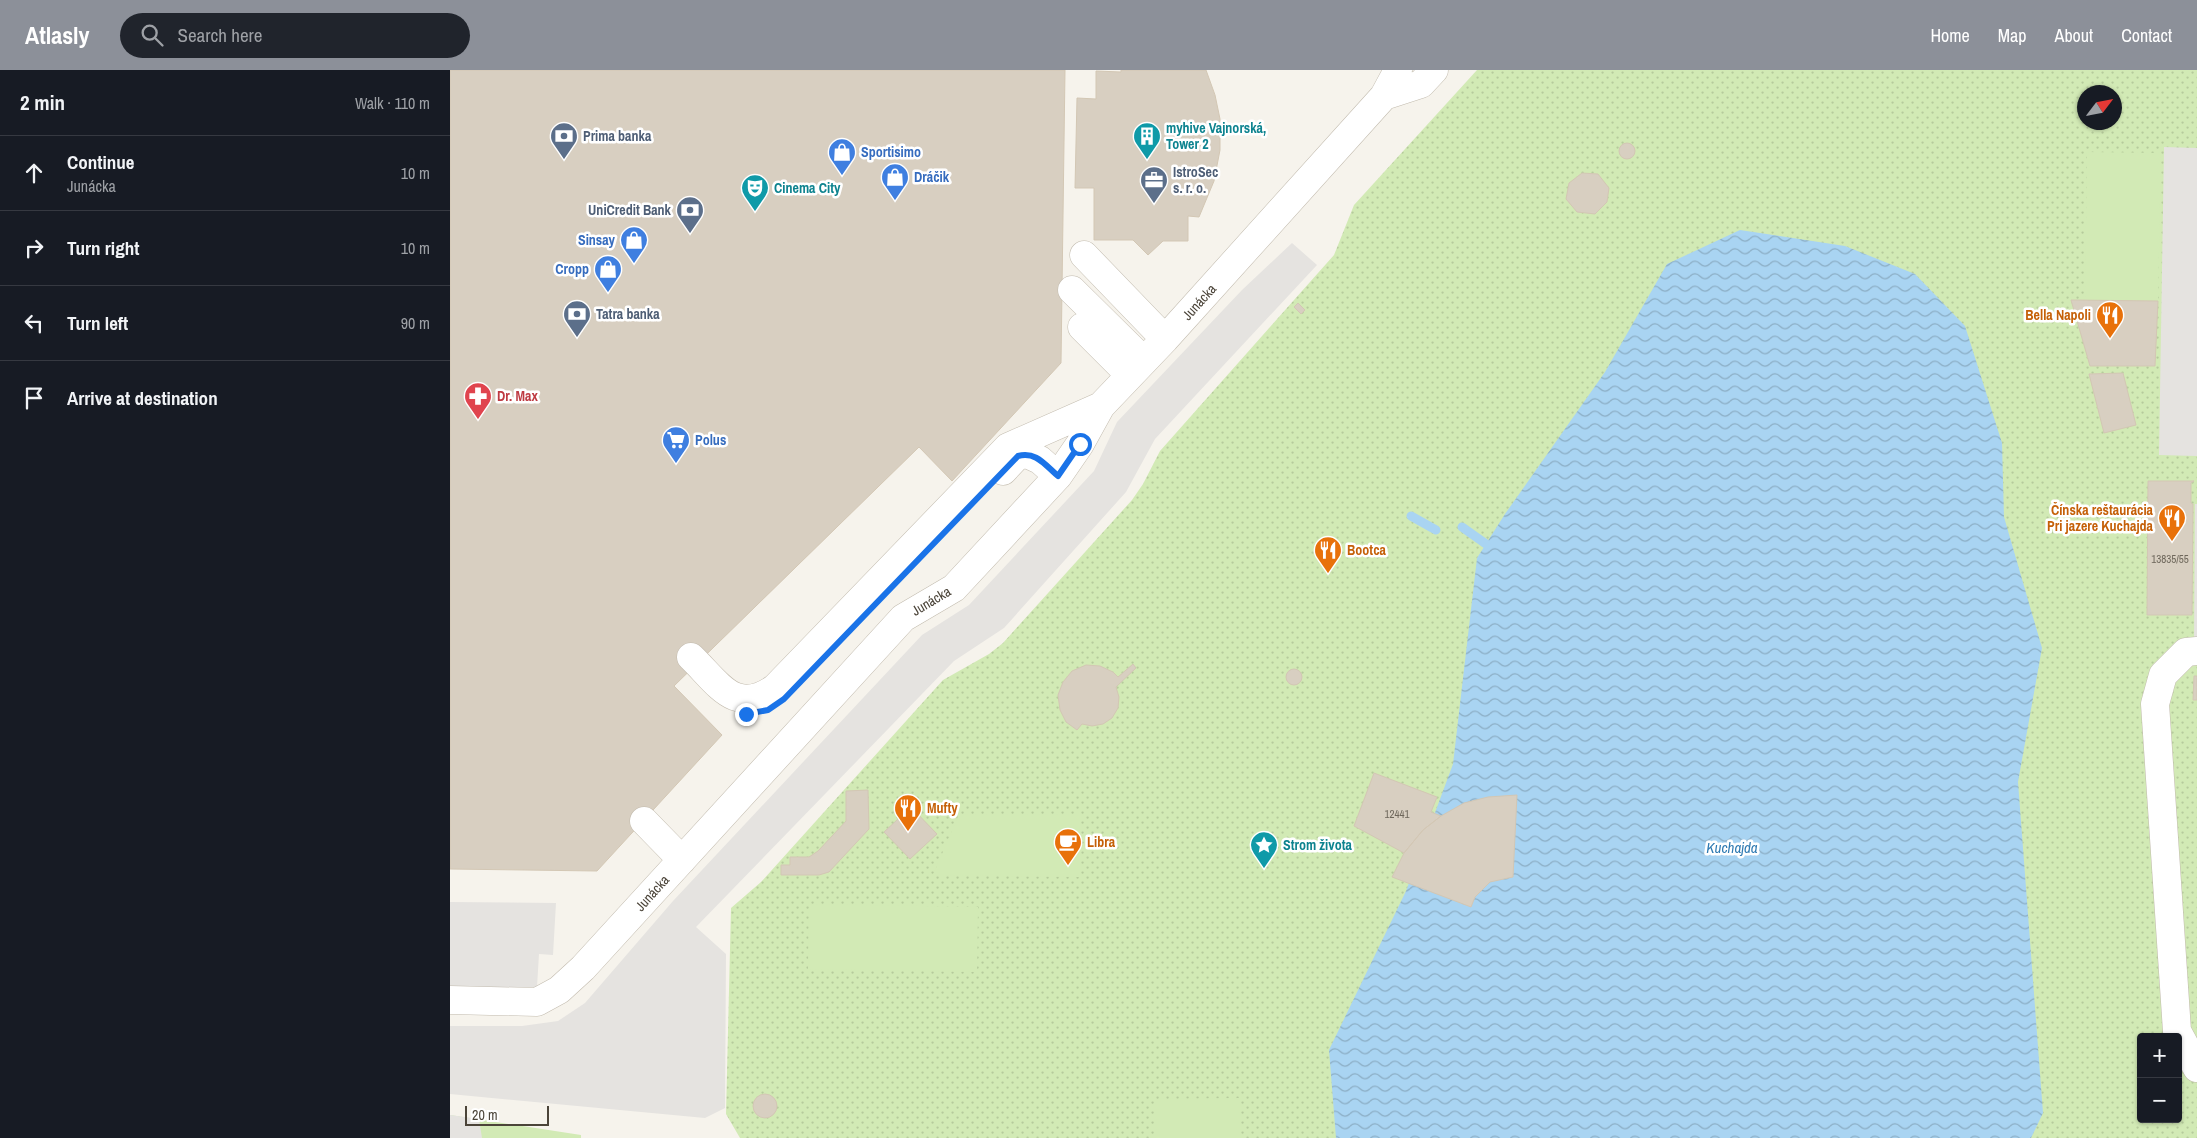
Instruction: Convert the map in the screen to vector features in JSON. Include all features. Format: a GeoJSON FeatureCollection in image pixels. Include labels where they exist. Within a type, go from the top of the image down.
{"type":"FeatureCollection","features":[{"type":"Feature","properties":{"kind":"street","name":"Junácka"},"geometry":{"type":"LineString","coordinates":[[450,1000],[537,1002],[559,990],[583,968],[903,618],[954,588],[1058,476],[1080,444],[1101,406],[1165,339],[1383,83],[1398,70]]}},
{"type":"Feature","properties":{"kind":"street"},"geometry":{"type":"LineString","coordinates":[[1383,83],[1421,84],[1434,70]]}},
{"type":"Feature","properties":{"kind":"street"},"geometry":{"type":"LineString","coordinates":[[1084,255],[1165,339]]}},
{"type":"Feature","properties":{"kind":"street"},"geometry":{"type":"LineString","coordinates":[[1071,303],[1137,368]]}},
{"type":"Feature","properties":{"kind":"street"},"geometry":{"type":"LineString","coordinates":[[686,662],[728,693],[738,698],[750,700],[762,697],[775,688],[1013,452],[1101,406]]}},
{"type":"Feature","properties":{"kind":"street"},"geometry":{"type":"LineString","coordinates":[[1013,452],[1034,456],[1058,476]]}},
{"type":"Feature","properties":{"kind":"street"},"geometry":{"type":"LineString","coordinates":[[2197,650],[2186,652],[2163,675],[2155,704],[2177,1031],[2197,1068]]}},
{"type":"Feature","properties":{"kind":"street"},"geometry":{"type":"LineString","coordinates":[[644,821],[682,860]]}},
{"type":"Feature","properties":{"kind":"green space"},"geometry":{"type":"Polygon","coordinates":[[[1477,70],[2197,70],[2197,1138],[740,1138],[726,1114],[731,908],[761,882],[943,680],[989,654],[1003,643],[1132,500],[1143,484],[1160,451],[1334,255],[1354,205],[1477,70]]]}},
{"type":"Feature","properties":{"kind":"green space"},"geometry":{"type":"Polygon","coordinates":[[[2087,152],[2161,153],[2158,301],[2085,300],[2087,152]]]}},
{"type":"Feature","properties":{"kind":"green space"},"geometry":{"type":"Polygon","coordinates":[[[959,814],[1079,815],[1079,877],[933,875],[959,814]]]}},
{"type":"Feature","properties":{"kind":"green space"},"geometry":{"type":"Polygon","coordinates":[[[809,904],[978,907],[977,972],[808,969],[809,904]]]}},
{"type":"Feature","properties":{"kind":"green space"},"geometry":{"type":"Polygon","coordinates":[[[1240,1098],[1241,1138],[1156,1138],[1156,1099],[1240,1098]]]}},
{"type":"Feature","properties":{"kind":"green space"},"geometry":{"type":"Polygon","coordinates":[[[450,1115],[581,1135],[581,1138],[450,1138],[450,1115]]]}},
{"type":"Feature","properties":{"kind":"shaded area"},"geometry":{"type":"Polygon","coordinates":[[[2164,147],[2197,148],[2197,456],[2159,455],[2164,147]]]}},
{"type":"Feature","properties":{"kind":"shaded area"},"geometry":{"type":"Polygon","coordinates":[[[1292,243],[1317,265],[1155,439],[1126,492],[1004,628],[954,661],[696,927],[726,954],[725,1108],[705,1118],[450,1094],[450,1026],[522,1026],[558,1021],[585,1003],[673,901],[922,635],[969,605],[1094,471],[1117,422],[1242,290],[1292,243]]]}},
{"type":"Feature","properties":{"kind":"shaded area"},"geometry":{"type":"Polygon","coordinates":[[[2195,504],[2197,504],[2197,644],[2194,644],[2195,504]]]}},
{"type":"Feature","properties":{"kind":"shaded area"},"geometry":{"type":"Polygon","coordinates":[[[450,902],[556,903],[553,955],[539,954],[537,987],[450,987],[450,902]]]}},
{"type":"Feature","properties":{"kind":"shaded area"},"geometry":{"type":"Polygon","coordinates":[[[450,1115],[479,1119],[482,1138],[450,1138],[450,1115]]]}},
{"type":"Feature","properties":{"kind":"water","name":"Kuchajda"},"geometry":{"type":"Polygon","coordinates":[[[1740,230],[1845,246],[1915,274],[1965,326],[2002,443],[2004,517],[2042,648],[2018,782],[2043,1113],[2031,1138],[1336,1138],[1329,1050],[1406,891],[1453,764],[1477,558],[1505,514],[1605,372],[1667,264],[1740,230]]]}},
{"type":"Feature","properties":{"kind":"building","name":"Polus"},"geometry":{"type":"Polygon","coordinates":[[[450,70],[1065,70],[1061,363],[952,481],[919,447],[674,686],[722,735],[597,871],[450,869],[450,70]]]}},
{"type":"Feature","properties":{"kind":"building","name":"myhive Vajnorská, Tower 2"},"geometry":{"type":"Polygon","coordinates":[[[1121,70],[1206,70],[1215,95],[1220,119],[1220,150],[1214,181],[1199,217],[1188,216],[1188,241],[1163,241],[1148,255],[1133,240],[1094,240],[1094,188],[1075,188],[1077,98],[1096,99],[1096,71],[1121,72],[1121,70]]]}},
{"type":"Feature","properties":{"kind":"building"},"geometry":{"type":"Polygon","coordinates":[[[1624,143],[1630,143],[1635,148],[1633,157],[1624,159],[1619,154],[1619,148],[1624,143]]]}},
{"type":"Feature","properties":{"kind":"building"},"geometry":{"type":"Polygon","coordinates":[[[1582,173],[1598,174],[1609,188],[1607,202],[1595,214],[1577,212],[1566,199],[1569,183],[1582,173]]]}},
{"type":"Feature","properties":{"kind":"building"},"geometry":{"type":"Polygon","coordinates":[[[2071,300],[2158,301],[2155,366],[2090,366],[2071,300]]]}},
{"type":"Feature","properties":{"kind":"building"},"geometry":{"type":"Polygon","coordinates":[[[1298,303],[1305,310],[1301,314],[1294,307],[1298,303]]]}},
{"type":"Feature","properties":{"kind":"building"},"geometry":{"type":"Polygon","coordinates":[[[2123,373],[2136,425],[2104,433],[2089,374],[2123,373]]]}},
{"type":"Feature","properties":{"kind":"building"},"geometry":{"type":"Polygon","coordinates":[[[2148,481],[2194,481],[2191,483],[2191,503],[2193,504],[2192,615],[2147,615],[2148,481]]]}},
{"type":"Feature","properties":{"kind":"building"},"geometry":{"type":"Polygon","coordinates":[[[1133,664],[1136,668],[1116,687],[1119,697],[1118,708],[1112,718],[1103,724],[1092,726],[1082,724],[1077,730],[1066,722],[1060,710],[1058,695],[1063,682],[1072,671],[1086,665],[1100,666],[1113,672],[1118,677],[1133,664]]]}},
{"type":"Feature","properties":{"kind":"building"},"geometry":{"type":"Polygon","coordinates":[[[1291,669],[1297,669],[1302,674],[1300,683],[1291,685],[1286,680],[1286,674],[1291,669]]]}},
{"type":"Feature","properties":{"kind":"building"},"geometry":{"type":"Polygon","coordinates":[[[2194,676],[2197,676],[2197,700],[2193,700],[2194,676]]]}},
{"type":"Feature","properties":{"kind":"building"},"geometry":{"type":"Polygon","coordinates":[[[1374,773],[1437,797],[1431,812],[1441,816],[1423,830],[1404,853],[1354,826],[1374,773]]]}},
{"type":"Feature","properties":{"kind":"building"},"geometry":{"type":"Polygon","coordinates":[[[868,790],[869,829],[829,872],[819,875],[781,875],[781,865],[790,865],[790,857],[809,857],[818,851],[846,821],[846,791],[868,790]]]}},
{"type":"Feature","properties":{"kind":"building"},"geometry":{"type":"Polygon","coordinates":[[[1517,795],[1513,877],[1490,882],[1475,897],[1471,907],[1392,877],[1404,853],[1423,830],[1441,816],[1464,803],[1488,797],[1517,795]]]}},
{"type":"Feature","properties":{"kind":"building"},"geometry":{"type":"Polygon","coordinates":[[[911,807],[937,834],[910,859],[884,832],[911,807]]]}},
{"type":"Feature","properties":{"kind":"building"},"geometry":{"type":"Polygon","coordinates":[[[765,1094],[773,1098],[777,1106],[773,1114],[765,1118],[757,1114],[753,1106],[757,1098],[765,1094]]]}},
{"type":"Feature","properties":{"kind":"waterway"},"geometry":{"type":"LineString","coordinates":[[1411,516],[1436,530]]}},
{"type":"Feature","properties":{"kind":"waterway"},"geometry":{"type":"LineString","coordinates":[[1462,527],[1486,544]]}},
{"type":"Feature","properties":{"kind":"place","name":"Prima banka"},"geometry":{"type":"Point","coordinates":[564,160]}},
{"type":"Feature","properties":{"kind":"place","name":"myhive Vajnorská, Tower 2"},"geometry":{"type":"Point","coordinates":[1147,160]}},
{"type":"Feature","properties":{"kind":"place","name":"Sportisimo"},"geometry":{"type":"Point","coordinates":[842,176]}},
{"type":"Feature","properties":{"kind":"place","name":"Dráčik"},"geometry":{"type":"Point","coordinates":[895,201]}},
{"type":"Feature","properties":{"kind":"place","name":"IstroSec s. r. o."},"geometry":{"type":"Point","coordinates":[1154,204]}},
{"type":"Feature","properties":{"kind":"place","name":"Cinema City"},"geometry":{"type":"Point","coordinates":[755,212]}},
{"type":"Feature","properties":{"kind":"place","name":"UniCredit Bank"},"geometry":{"type":"Point","coordinates":[690,234]}},
{"type":"Feature","properties":{"kind":"place","name":"Sinsay"},"geometry":{"type":"Point","coordinates":[634,264]}},
{"type":"Feature","properties":{"kind":"place","name":"Cropp"},"geometry":{"type":"Point","coordinates":[608,293]}},
{"type":"Feature","properties":{"kind":"place","name":"Tatra banka"},"geometry":{"type":"Point","coordinates":[577,338]}},
{"type":"Feature","properties":{"kind":"place","name":"Bella Napoli"},"geometry":{"type":"Point","coordinates":[2110,339]}},
{"type":"Feature","properties":{"kind":"place","name":"Dr. Max"},"geometry":{"type":"Point","coordinates":[478,420]}},
{"type":"Feature","properties":{"kind":"place","name":"Polus"},"geometry":{"type":"Point","coordinates":[676,464]}},
{"type":"Feature","properties":{"kind":"place","name":"Čínska reštaurácia Pri jazere Kuchajda"},"geometry":{"type":"Point","coordinates":[2172,542]}},
{"type":"Feature","properties":{"kind":"place","name":"Bootca"},"geometry":{"type":"Point","coordinates":[1328,574]}},
{"type":"Feature","properties":{"kind":"place","name":"Mufty"},"geometry":{"type":"Point","coordinates":[908,832]}},
{"type":"Feature","properties":{"kind":"place","name":"Libra"},"geometry":{"type":"Point","coordinates":[1068,866]}},
{"type":"Feature","properties":{"kind":"place","name":"Strom života"},"geometry":{"type":"Point","coordinates":[1264,869]}},
{"type":"Feature","properties":{"kind":"route"},"geometry":{"type":"LineString","coordinates":[[746,714],[758,713],[779,705],[1018,456],[1027,454],[1034,456],[1058,476],[1080,444]]}}]}
